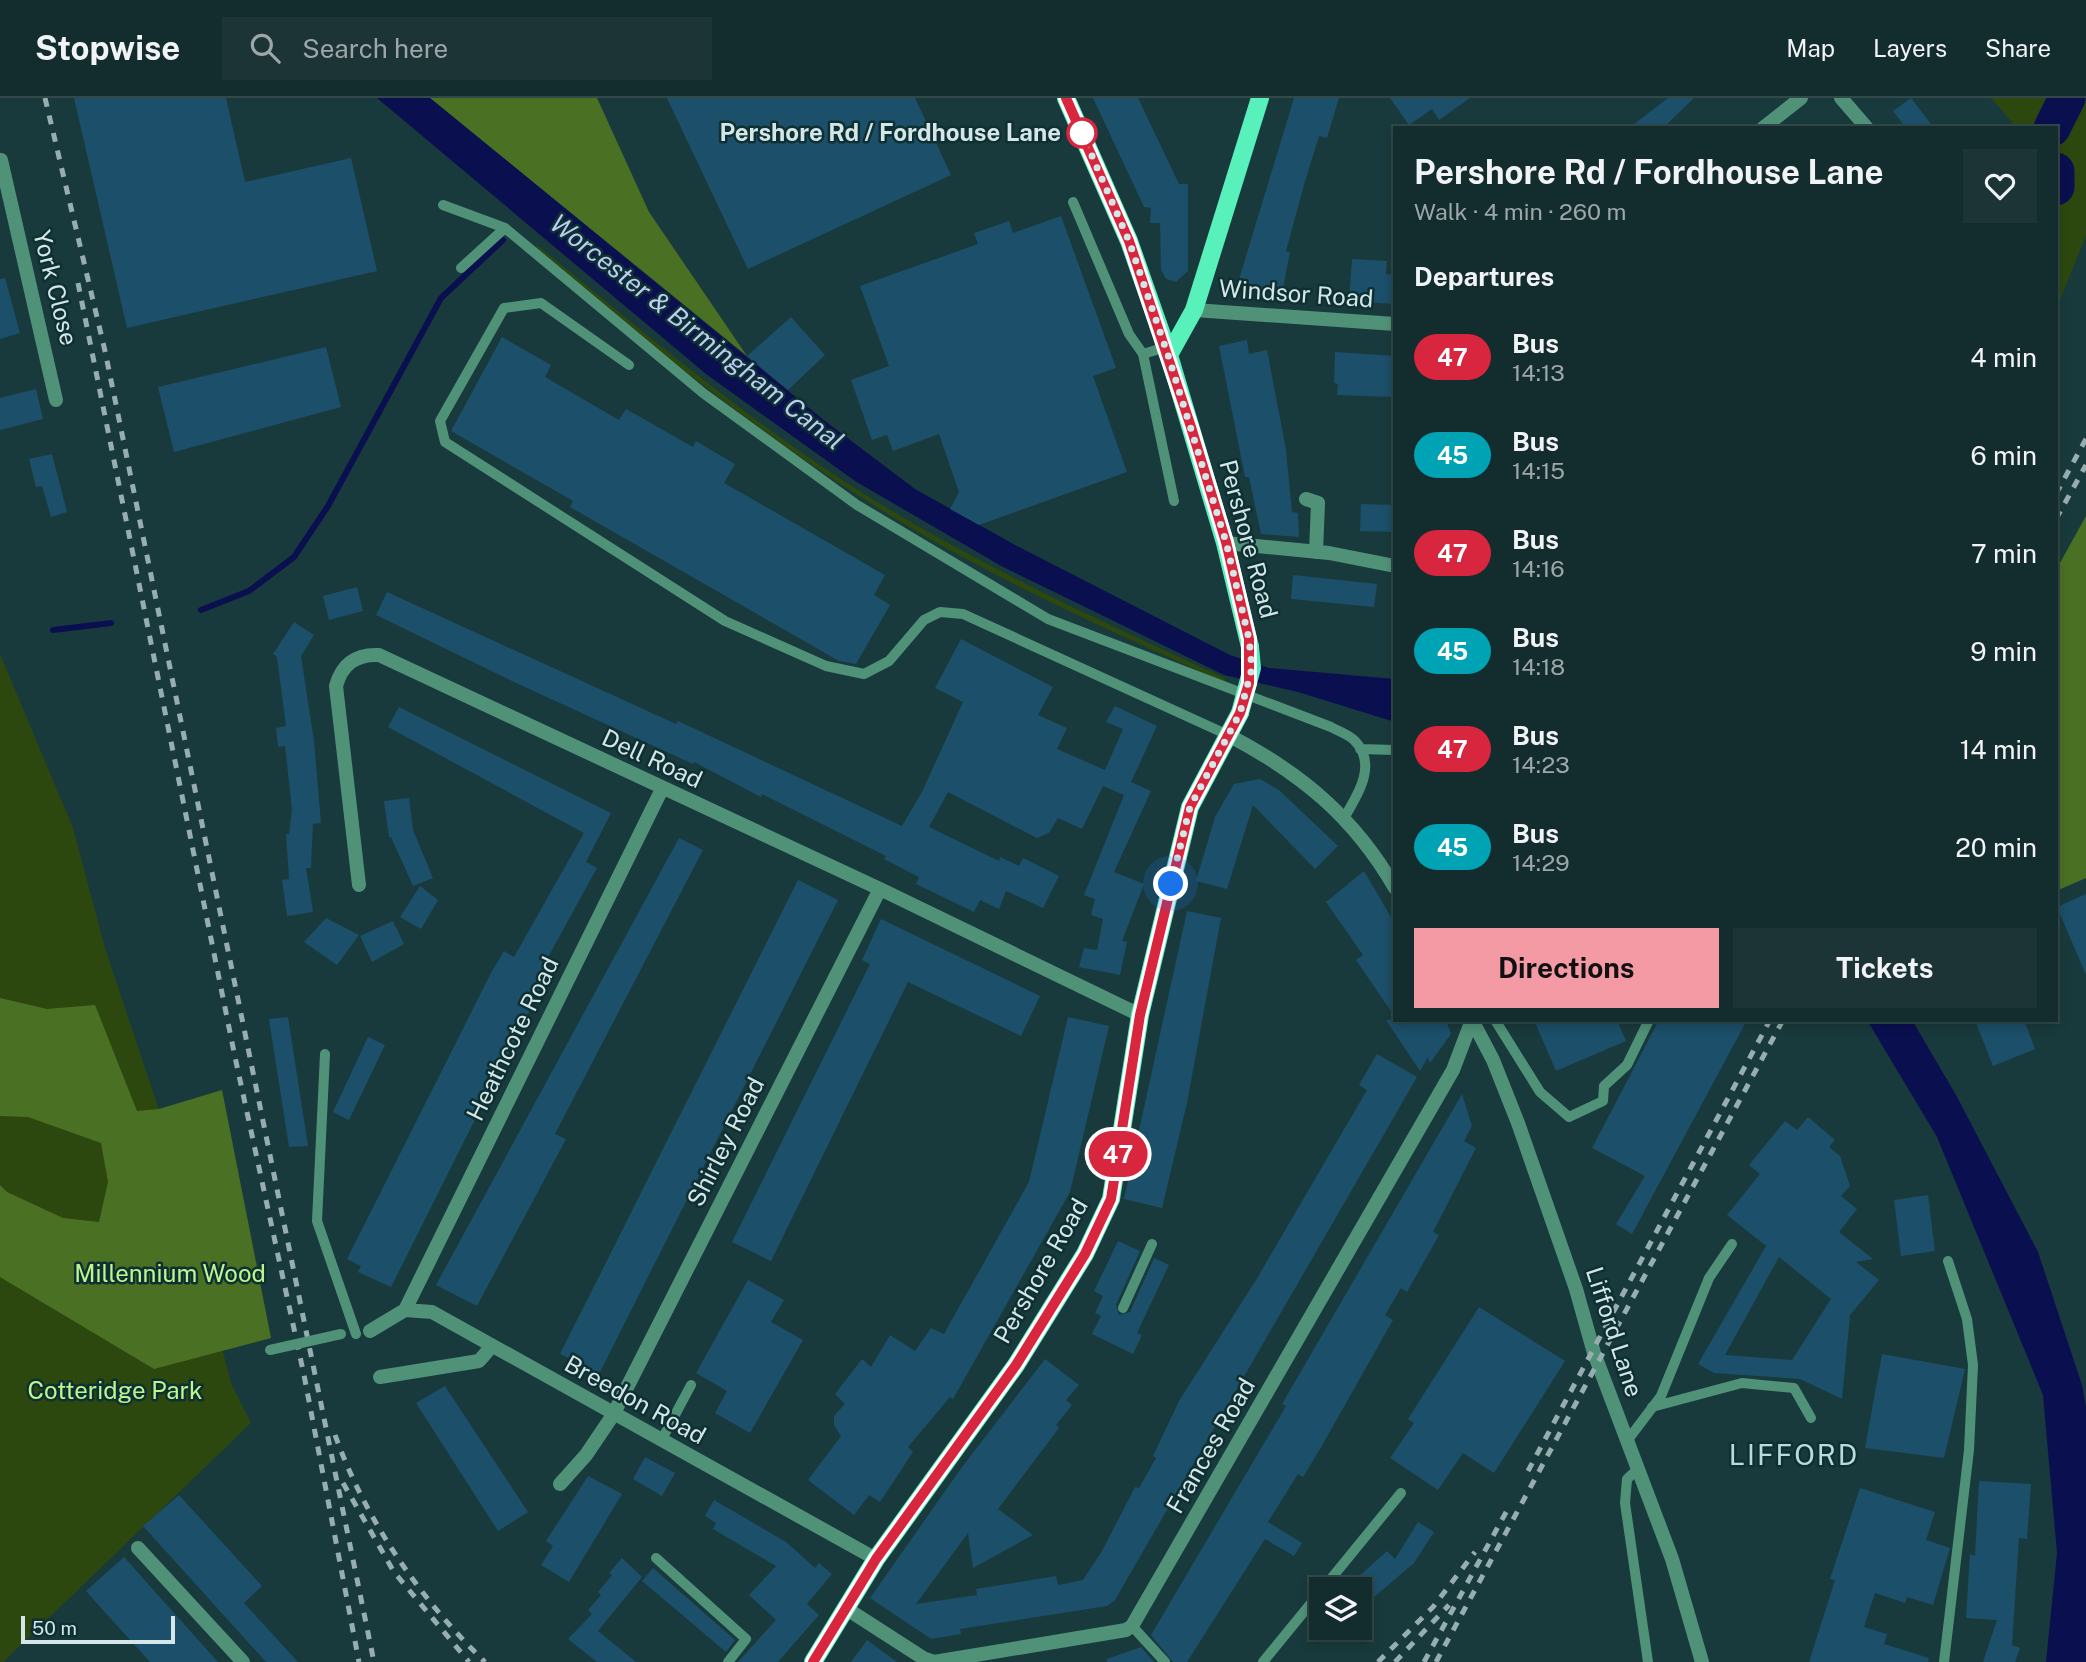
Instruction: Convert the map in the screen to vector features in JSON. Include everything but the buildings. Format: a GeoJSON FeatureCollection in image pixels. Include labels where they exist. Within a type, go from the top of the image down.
{"type":"FeatureCollection","features":[{"type":"Feature","properties":{"kind":"main road","name":"Pershore Road"},"geometry":{"type":"LineString","coordinates":[[813,1662],[876,1559],[1016,1365],[1085,1254],[1111,1199],[1140,1015],[1190,807],[1240,713],[1252,668],[1250,647],[1226,542],[1167,351],[1129,241],[1066,98]]}},
{"type":"Feature","properties":{"kind":"main road"},"geometry":{"type":"LineString","coordinates":[[1167,351],[1194,310],[1260,98]]}},
{"type":"Feature","properties":{"kind":"street"},"geometry":{"type":"LineString","coordinates":[[1766,126],[1801,98]]}},
{"type":"Feature","properties":{"kind":"street"},"geometry":{"type":"LineString","coordinates":[[1841,98],[1865,126]]}},
{"type":"Feature","properties":{"kind":"street","name":"York Close"},"geometry":{"type":"LineString","coordinates":[[1,160],[4,187],[56,400]]}},
{"type":"Feature","properties":{"kind":"street","name":"Windsor Road"},"geometry":{"type":"LineString","coordinates":[[1194,310],[1393,324]]}},
{"type":"Feature","properties":{"kind":"street"},"geometry":{"type":"LineString","coordinates":[[1306,499],[1318,503],[1316,552]]}},
{"type":"Feature","properties":{"kind":"street"},"geometry":{"type":"LineString","coordinates":[[1226,542],[1316,552],[1393,566]]}},
{"type":"Feature","properties":{"kind":"street"},"geometry":{"type":"LineString","coordinates":[[1230,563],[1253,546]]}},
{"type":"Feature","properties":{"kind":"street","name":"Dell Road"},"geometry":{"type":"LineString","coordinates":[[359,885],[336,686],[346,666],[355,658],[366,654],[379,655],[880,889],[1140,1015]]}},
{"type":"Feature","properties":{"kind":"street"},"geometry":{"type":"LineString","coordinates":[[1228,735],[1279,764],[1332,804],[1382,866],[1393,885]]}},
{"type":"Feature","properties":{"kind":"street","name":"Heathcote Road"},"geometry":{"type":"LineString","coordinates":[[405,1310],[662,789]]}},
{"type":"Feature","properties":{"kind":"street","name":"Shirley Road"},"geometry":{"type":"LineString","coordinates":[[560,1484],[586,1455],[613,1415],[880,889]]}},
{"type":"Feature","properties":{"kind":"street","name":"Frances Road"},"geometry":{"type":"LineString","coordinates":[[1132,1626],[1453,1070],[1471,1022]]}},
{"type":"Feature","properties":{"kind":"street","name":"Lifford Lane"},"geometry":{"type":"LineString","coordinates":[[1473,1022],[1493,1060],[1518,1123],[1576,1289],[1594,1353],[1672,1559],[1702,1662]]}},
{"type":"Feature","properties":{"kind":"street"},"geometry":{"type":"LineString","coordinates":[[363,1332],[405,1310]]}},
{"type":"Feature","properties":{"kind":"street","name":"Breedon Road"},"geometry":{"type":"LineString","coordinates":[[405,1310],[432,1312],[876,1559]]}},
{"type":"Feature","properties":{"kind":"street"},"geometry":{"type":"LineString","coordinates":[[380,1377],[479,1361],[492,1346]]}},
{"type":"Feature","properties":{"kind":"street"},"geometry":{"type":"LineString","coordinates":[[138,1548],[243,1662]]}},
{"type":"Feature","properties":{"kind":"street"},"geometry":{"type":"LineString","coordinates":[[847,1609],[923,1658],[934,1662],[1126,1630],[1132,1626]]}},
{"type":"Feature","properties":{"kind":"lane"},"geometry":{"type":"LineString","coordinates":[[1073,202],[1129,334],[1143,354],[1174,501]]}},
{"type":"Feature","properties":{"kind":"lane"},"geometry":{"type":"LineString","coordinates":[[443,205],[505,228],[703,393],[857,505],[1048,620],[1331,727],[1355,740],[1365,758],[1363,785],[1344,818]]}},
{"type":"Feature","properties":{"kind":"lane"},"geometry":{"type":"LineString","coordinates":[[461,268],[505,228]]}},
{"type":"Feature","properties":{"kind":"lane"},"geometry":{"type":"LineString","coordinates":[[629,365],[541,303],[504,309],[440,421],[445,442],[725,621],[827,666],[864,674],[889,661],[924,620],[940,612],[963,614],[1228,735]]}},
{"type":"Feature","properties":{"kind":"lane"},"geometry":{"type":"LineString","coordinates":[[1143,354],[1167,351]]}},
{"type":"Feature","properties":{"kind":"lane"},"geometry":{"type":"LineString","coordinates":[[1360,749],[1393,750]]}},
{"type":"Feature","properties":{"kind":"lane"},"geometry":{"type":"LineString","coordinates":[[1496,1022],[1540,1092],[1569,1117],[1603,1101],[1604,1086],[1627,1065],[1648,1022]]}},
{"type":"Feature","properties":{"kind":"lane"},"geometry":{"type":"LineString","coordinates":[[266,1351],[341,1334],[363,1332],[317,1221],[325,1054]]}},
{"type":"Feature","properties":{"kind":"lane"},"geometry":{"type":"LineString","coordinates":[[1123,1308],[1152,1244]]}},
{"type":"Feature","properties":{"kind":"lane"},"geometry":{"type":"LineString","coordinates":[[1627,1441],[1661,1396],[1709,1278],[1732,1244]]}},
{"type":"Feature","properties":{"kind":"lane"},"geometry":{"type":"LineString","coordinates":[[1944,1662],[1968,1463],[1972,1365],[1967,1319],[1948,1261]]}},
{"type":"Feature","properties":{"kind":"lane"},"geometry":{"type":"LineString","coordinates":[[1653,1407],[1742,1383],[1794,1388],[1811,1418]]}},
{"type":"Feature","properties":{"kind":"lane"},"geometry":{"type":"LineString","coordinates":[[661,1441],[691,1385]]}},
{"type":"Feature","properties":{"kind":"lane"},"geometry":{"type":"LineString","coordinates":[[1638,1469],[1627,1479],[1625,1503],[1648,1662]]}},
{"type":"Feature","properties":{"kind":"lane"},"geometry":{"type":"LineString","coordinates":[[1264,1662],[1401,1493]]}},
{"type":"Feature","properties":{"kind":"lane"},"geometry":{"type":"LineString","coordinates":[[656,1558],[746,1639],[728,1662]]}},
{"type":"Feature","properties":{"kind":"lane"},"geometry":{"type":"LineString","coordinates":[[1132,1626],[1165,1662]]}},
{"type":"Feature","properties":{"kind":"green space"},"geometry":{"type":"Polygon","coordinates":[[[430,98],[597,98],[649,212],[747,356],[430,98]]]}},
{"type":"Feature","properties":{"kind":"green space"},"geometry":{"type":"Polygon","coordinates":[[[1991,98],[2086,98],[2086,235],[2058,305],[2058,126],[2009,126],[2013,123],[1991,98]]]}},
{"type":"Feature","properties":{"kind":"green space"},"geometry":{"type":"Polygon","coordinates":[[[538,246],[731,401],[853,487],[989,565],[1225,678],[1224,682],[992,573],[859,496],[775,439],[693,377],[532,251],[538,246]]]}},
{"type":"Feature","properties":{"kind":"green space"},"geometry":{"type":"Polygon","coordinates":[[[2086,516],[2086,878],[2058,890],[2058,566],[2086,516]]]}},
{"type":"Feature","properties":{"kind":"green space","name":"Cotteridge Park"},"geometry":{"type":"Polygon","coordinates":[[[0,654],[73,828],[105,948],[165,1128],[231,1383],[251,1423],[3,1662],[0,1662],[0,654]]]}},
{"type":"Feature","properties":{"kind":"green space","name":"Millennium Wood"},"geometry":{"type":"Polygon","coordinates":[[[0,998],[47,1009],[95,1005],[137,1111],[159,1109],[222,1090],[271,1338],[154,1369],[0,1277],[0,1185],[7,1192],[63,1218],[99,1222],[108,1182],[101,1143],[28,1117],[0,1116],[0,998]]]}},
{"type":"Feature","properties":{"kind":"water","name":"Worcester & Birmingham Canal"},"geometry":{"type":"Polygon","coordinates":[[[377,98],[430,98],[825,421],[915,489],[1017,546],[1230,655],[1269,668],[1393,679],[1393,721],[1298,692],[1224,675],[1003,567],[855,481],[706,374],[377,98]]]}},
{"type":"Feature","properties":{"kind":"water"},"geometry":{"type":"Polygon","coordinates":[[[1868,1022],[1913,1022],[1956,1095],[2038,1252],[2082,1385],[2086,1407],[2086,1662],[2046,1662],[2057,1553],[2043,1395],[1937,1137],[1868,1022]]]}},
{"type":"Feature","properties":{"kind":"waterway"},"geometry":{"type":"LineString","coordinates":[[2053,126],[2067,98]]}},
{"type":"Feature","properties":{"kind":"waterway"},"geometry":{"type":"LineString","coordinates":[[201,610],[249,591],[294,557],[328,506],[441,298],[503,240]]}},
{"type":"Feature","properties":{"kind":"waterway"},"geometry":{"type":"LineString","coordinates":[[53,630],[111,623]]}},
{"type":"Feature","properties":{"kind":"railway"},"geometry":{"type":"LineString","coordinates":[[45,98],[105,351],[374,1662]]}},
{"type":"Feature","properties":{"kind":"railway"},"geometry":{"type":"LineString","coordinates":[[78,283],[235,1057],[304,1375],[359,1662]]}},
{"type":"Feature","properties":{"kind":"railway"},"geometry":{"type":"LineString","coordinates":[[2058,490],[2086,439]]}},
{"type":"Feature","properties":{"kind":"railway"},"geometry":{"type":"LineString","coordinates":[[2058,515],[2086,465]]}},
{"type":"Feature","properties":{"kind":"railway"},"geometry":{"type":"LineString","coordinates":[[1528,1471],[1769,1022]]}},
{"type":"Feature","properties":{"kind":"railway"},"geometry":{"type":"LineString","coordinates":[[1436,1662],[1782,1022]]}},
{"type":"Feature","properties":{"kind":"railway"},"geometry":{"type":"LineString","coordinates":[[335,1435],[362,1498],[397,1557],[438,1612],[485,1662]]}},
{"type":"Feature","properties":{"kind":"railway"},"geometry":{"type":"LineString","coordinates":[[343,1483],[394,1572],[469,1662]]}},
{"type":"Feature","properties":{"kind":"railway"},"geometry":{"type":"LineString","coordinates":[[1424,1662],[1510,1505]]}},
{"type":"Feature","properties":{"kind":"railway"},"geometry":{"type":"LineString","coordinates":[[1378,1662],[1433,1607],[1475,1552]]}},
{"type":"Feature","properties":{"kind":"railway"},"geometry":{"type":"LineString","coordinates":[[1395,1662],[1449,1605]]}},
{"type":"Feature","properties":{"kind":"bus line","name":"47"},"geometry":{"type":"LineString","coordinates":[[813,1662],[876,1559],[1016,1365],[1085,1254],[1111,1199],[1140,1015],[1190,807],[1240,713],[1252,668],[1249,639],[1226,542],[1168,355],[1129,241],[1066,98]]}},
{"type":"Feature","properties":{"kind":"place","name":"Pershore Rd / Fordhouse Lane"},"geometry":{"type":"Point","coordinates":[1082,133]}},
{"type":"Feature","properties":{"kind":"district","name":"LIFFORD"},"geometry":{"type":"Point","coordinates":[1794,1455]}},
{"type":"Feature","properties":{"kind":"route"},"geometry":{"type":"LineString","coordinates":[[1082,133],[1129,241],[1168,355],[1226,542],[1249,639],[1252,668],[1240,713],[1190,807],[1171,884]]}}]}
